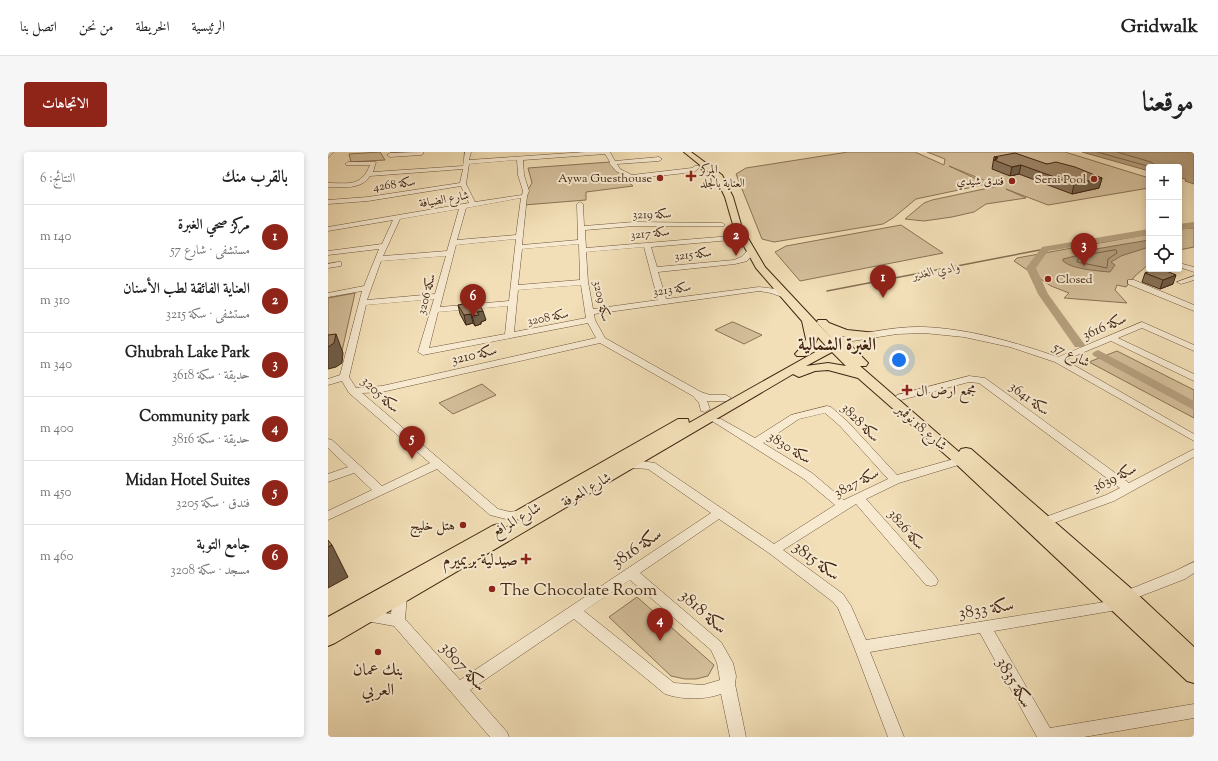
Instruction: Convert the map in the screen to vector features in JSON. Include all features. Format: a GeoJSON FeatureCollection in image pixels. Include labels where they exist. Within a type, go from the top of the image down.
{"type":"FeatureCollection","features":[{"type":"Feature","properties":{"kind":"main road","name":"شارع 18 نوفمبر"},"geometry":{"type":"LineString","coordinates":[[687,152],[704,164],[718,177],[729,197],[738,228],[745,242],[770,280],[785,296],[837,344],[860,361],[1044,522],[1194,675]]}},
{"type":"Feature","properties":{"kind":"main road","name":"شارع 18 نوفمبر"},"geometry":{"type":"LineString","coordinates":[[692,152],[719,172],[731,187],[749,236],[763,260],[822,322],[847,362],[1122,601],[1194,658]]}},
{"type":"Feature","properties":{"kind":"main road"},"geometry":{"type":"LineString","coordinates":[[698,152],[704,160]]}},
{"type":"Feature","properties":{"kind":"main road"},"geometry":{"type":"LineString","coordinates":[[798,361],[811,343],[813,337],[805,316]]}},
{"type":"Feature","properties":{"kind":"main road"},"geometry":{"type":"LineString","coordinates":[[822,322],[845,333],[872,335]]}},
{"type":"Feature","properties":{"kind":"main road","name":"شارع المعرفة"},"geometry":{"type":"LineString","coordinates":[[328,638],[655,449],[798,361],[837,344]]}},
{"type":"Feature","properties":{"kind":"main road"},"geometry":{"type":"LineString","coordinates":[[798,361],[838,359],[847,362]]}},
{"type":"Feature","properties":{"kind":"main road","name":"شارع المرافع"},"geometry":{"type":"LineString","coordinates":[[328,626],[491,534],[629,452],[705,409],[798,361]]}},
{"type":"Feature","properties":{"kind":"main road"},"geometry":{"type":"LineString","coordinates":[[655,449],[678,443],[775,385],[814,366],[838,367],[863,376]]}},
{"type":"Feature","properties":{"kind":"street"},"geometry":{"type":"LineString","coordinates":[[328,156],[331,152]]}},
{"type":"Feature","properties":{"kind":"street"},"geometry":{"type":"LineString","coordinates":[[390,155],[421,152],[418,159]]}},
{"type":"Feature","properties":{"kind":"street"},"geometry":{"type":"LineString","coordinates":[[468,152],[463,184],[473,205]]}},
{"type":"Feature","properties":{"kind":"street"},"geometry":{"type":"LineString","coordinates":[[370,174],[415,168],[467,165],[536,155],[607,152],[612,163],[618,170],[631,177],[694,170],[697,168]]}},
{"type":"Feature","properties":{"kind":"street"},"geometry":{"type":"LineString","coordinates":[[520,158],[521,175],[526,191],[524,196]]}},
{"type":"Feature","properties":{"kind":"street"},"geometry":{"type":"LineString","coordinates":[[612,163],[659,159]]}},
{"type":"Feature","properties":{"kind":"street"},"geometry":{"type":"LineString","coordinates":[[328,185],[361,183],[370,174],[374,163],[348,164]]}},
{"type":"Feature","properties":{"kind":"street","name":"سكة 4268"},"geometry":{"type":"LineString","coordinates":[[328,202],[368,199],[463,184]]}},
{"type":"Feature","properties":{"kind":"street"},"geometry":{"type":"LineString","coordinates":[[368,199],[386,188]]}},
{"type":"Feature","properties":{"kind":"street","name":"شارع الضيافة"},"geometry":{"type":"LineString","coordinates":[[328,229],[524,196]]}},
{"type":"Feature","properties":{"kind":"street","name":"سكة 3208"},"geometry":{"type":"LineString","coordinates":[[508,336],[524,196]]}},
{"type":"Feature","properties":{"kind":"street","name":"سكة 3209"},"geometry":{"type":"LineString","coordinates":[[580,204],[584,282],[590,316],[601,340],[697,394],[710,398],[726,398]]}},
{"type":"Feature","properties":{"kind":"street","name":"سكة 3206"},"geometry":{"type":"LineString","coordinates":[[423,352],[462,206]]}},
{"type":"Feature","properties":{"kind":"street","name":"سكة 3205"},"geometry":{"type":"LineString","coordinates":[[397,218],[384,246],[362,303],[349,362],[344,377],[353,391],[494,512]]}},
{"type":"Feature","properties":{"kind":"street","name":"سكة 3219"},"geometry":{"type":"LineString","coordinates":[[582,228],[634,224],[669,234],[722,225]]}},
{"type":"Feature","properties":{"kind":"street","name":"سكة 3217"},"geometry":{"type":"LineString","coordinates":[[720,239],[732,236],[738,228]]}},
{"type":"Feature","properties":{"kind":"street","name":"سكة 3217"},"geometry":{"type":"LineString","coordinates":[[582,246],[647,245],[669,234],[720,239],[731,238],[745,242]]}},
{"type":"Feature","properties":{"kind":"street"},"geometry":{"type":"LineString","coordinates":[[453,243],[520,237]]}},
{"type":"Feature","properties":{"kind":"street"},"geometry":{"type":"LineString","coordinates":[[647,245],[664,302]]}},
{"type":"Feature","properties":{"kind":"street"},"geometry":{"type":"LineString","coordinates":[[328,253],[384,246]]}},
{"type":"Feature","properties":{"kind":"street"},"geometry":{"type":"LineString","coordinates":[[519,247],[582,246]]}},
{"type":"Feature","properties":{"kind":"street","name":"سكة 3215"},"geometry":{"type":"LineString","coordinates":[[735,262],[744,259],[751,252]]}},
{"type":"Feature","properties":{"kind":"street"},"geometry":{"type":"LineString","coordinates":[[379,259],[450,253]]}},
{"type":"Feature","properties":{"kind":"street","name":"سكة 3215"},"geometry":{"type":"LineString","coordinates":[[654,270],[735,262],[753,264],[762,268]]}},
{"type":"Feature","properties":{"kind":"street"},"geometry":{"type":"LineString","coordinates":[[328,266],[338,264]]}},
{"type":"Feature","properties":{"kind":"street"},"geometry":{"type":"LineString","coordinates":[[1182,266],[1194,270]]}},
{"type":"Feature","properties":{"kind":"street"},"geometry":{"type":"LineString","coordinates":[[1181,282],[1194,278]]}},
{"type":"Feature","properties":{"kind":"street"},"geometry":{"type":"LineString","coordinates":[[759,289],[770,280]]}},
{"type":"Feature","properties":{"kind":"street"},"geometry":{"type":"LineString","coordinates":[[514,288],[584,282]]}},
{"type":"Feature","properties":{"kind":"street"},"geometry":{"type":"LineString","coordinates":[[1131,282],[1194,308]]}},
{"type":"Feature","properties":{"kind":"street"},"geometry":{"type":"LineString","coordinates":[[328,295],[368,288]]}},
{"type":"Feature","properties":{"kind":"street","name":"سكة 3213"},"geometry":{"type":"LineString","coordinates":[[590,316],[664,302],[759,289],[773,291],[785,296]]}},
{"type":"Feature","properties":{"kind":"street"},"geometry":{"type":"LineString","coordinates":[[362,303],[438,296]]}},
{"type":"Feature","properties":{"kind":"street"},"geometry":{"type":"LineString","coordinates":[[434,310],[512,303]]}},
{"type":"Feature","properties":{"kind":"street","name":"سكة 3208"},"geometry":{"type":"LineString","coordinates":[[423,352],[508,336],[590,316]]}},
{"type":"Feature","properties":{"kind":"street","name":"سكة 3616"},"geometry":{"type":"LineString","coordinates":[[1058,360],[1142,325],[1194,348]]}},
{"type":"Feature","properties":{"kind":"street","name":"شارع 57"},"geometry":{"type":"LineString","coordinates":[[837,344],[924,330]]}},
{"type":"Feature","properties":{"kind":"street","name":"شارع 57"},"geometry":{"type":"LineString","coordinates":[[837,344],[872,335],[897,331],[924,330],[964,334],[1013,344],[1058,360],[1194,438]]}},
{"type":"Feature","properties":{"kind":"street"},"geometry":{"type":"LineString","coordinates":[[1111,338],[1194,378]]}},
{"type":"Feature","properties":{"kind":"street"},"geometry":{"type":"LineString","coordinates":[[1183,344],[1194,339]]}},
{"type":"Feature","properties":{"kind":"street","name":"سكة 3210"},"geometry":{"type":"LineString","coordinates":[[353,391],[382,389],[601,340]]}},
{"type":"Feature","properties":{"kind":"street"},"geometry":{"type":"LineString","coordinates":[[328,377],[344,377]]}},
{"type":"Feature","properties":{"kind":"street"},"geometry":{"type":"LineString","coordinates":[[328,382],[344,377]]}},
{"type":"Feature","properties":{"kind":"street","name":"سكة 3641"},"geometry":{"type":"LineString","coordinates":[[901,397],[969,379],[982,380],[1128,488]]}},
{"type":"Feature","properties":{"kind":"street"},"geometry":{"type":"LineString","coordinates":[[697,394],[704,403],[705,409]]}},
{"type":"Feature","properties":{"kind":"street","name":"سكة 3828"},"geometry":{"type":"LineString","coordinates":[[755,443],[796,417],[827,409],[844,424],[895,480]]}},
{"type":"Feature","properties":{"kind":"street","name":"سكة 3830"},"geometry":{"type":"LineString","coordinates":[[717,421],[808,476],[843,505]]}},
{"type":"Feature","properties":{"kind":"street"},"geometry":{"type":"LineString","coordinates":[[328,442],[380,491]]}},
{"type":"Feature","properties":{"kind":"street"},"geometry":{"type":"LineString","coordinates":[[625,466],[634,464],[651,466],[649,458],[655,449]]}},
{"type":"Feature","properties":{"kind":"street","name":"سكة 3639"},"geometry":{"type":"LineString","coordinates":[[1044,522],[1110,498],[1194,452]]}},
{"type":"Feature","properties":{"kind":"street","name":"سكة 3827"},"geometry":{"type":"LineString","coordinates":[[774,550],[843,505],[895,480],[962,461]]}},
{"type":"Feature","properties":{"kind":"street"},"geometry":{"type":"LineString","coordinates":[[328,516],[438,464]]}},
{"type":"Feature","properties":{"kind":"street","name":"سكة 3815"},"geometry":{"type":"LineString","coordinates":[[651,466],[774,550],[838,598],[844,606],[896,737]]}},
{"type":"Feature","properties":{"kind":"street"},"geometry":{"type":"LineString","coordinates":[[328,478],[355,468]]}},
{"type":"Feature","properties":{"kind":"street","name":"سكة 3826"},"geometry":{"type":"LineString","coordinates":[[858,498],[931,582]]}},
{"type":"Feature","properties":{"kind":"street"},"geometry":{"type":"LineString","coordinates":[[491,534],[494,525],[494,512],[510,516],[527,513]]}},
{"type":"Feature","properties":{"kind":"street","name":"سكة 3816"},"geometry":{"type":"LineString","coordinates":[[458,689],[719,513]]}},
{"type":"Feature","properties":{"kind":"street","name":"سكة 3833"},"geometry":{"type":"LineString","coordinates":[[861,647],[984,627],[1122,601],[1180,575],[1194,567]]}},
{"type":"Feature","properties":{"kind":"street","name":"سكة 3818"},"geometry":{"type":"LineString","coordinates":[[631,573],[716,646],[725,663],[728,676],[726,684],[738,737]]}},
{"type":"Feature","properties":{"kind":"street"},"geometry":{"type":"LineString","coordinates":[[366,616],[398,621],[400,596]]}},
{"type":"Feature","properties":{"kind":"street"},"geometry":{"type":"LineString","coordinates":[[574,612],[670,689],[703,692],[716,689],[726,684]]}},
{"type":"Feature","properties":{"kind":"street","name":"سكة 3807"},"geometry":{"type":"LineString","coordinates":[[398,621],[501,737]]}},
{"type":"Feature","properties":{"kind":"street","name":"سكة 3835"},"geometry":{"type":"LineString","coordinates":[[984,627],[1046,737],[1194,711]]}},
{"type":"Feature","properties":{"kind":"shaded area"},"geometry":{"type":"Polygon","coordinates":[[[380,152],[385,160],[351,162],[349,154],[380,152]]]}},
{"type":"Feature","properties":{"kind":"shaded area"},"geometry":{"type":"Polygon","coordinates":[[[848,152],[915,152],[944,165],[945,159],[927,152],[1065,152],[1146,177],[1146,189],[1048,205],[1006,189],[1026,198],[986,204],[974,212],[952,217],[924,221],[905,219],[924,203],[932,200],[998,186],[949,166],[987,184],[916,199],[893,218],[883,224],[774,242],[762,239],[736,174],[746,168],[848,152]]]}},
{"type":"Feature","properties":{"kind":"shaded area"},"geometry":{"type":"Polygon","coordinates":[[[610,162],[631,177],[625,179],[633,186],[586,192],[586,200],[524,205],[527,191],[532,183],[528,168],[610,162]]]}},
{"type":"Feature","properties":{"kind":"shaded area"},"geometry":{"type":"Polygon","coordinates":[[[901,225],[943,253],[800,281],[775,252],[786,246],[901,225]]]}},
{"type":"Feature","properties":{"kind":"shaded area"},"geometry":{"type":"Polygon","coordinates":[[[1194,228],[1194,247],[1182,249],[1182,229],[1194,228]]]}},
{"type":"Feature","properties":{"kind":"shaded area"},"geometry":{"type":"Polygon","coordinates":[[[1146,235],[1146,267],[1135,276],[1126,287],[1117,285],[1115,290],[1127,303],[1064,298],[1069,293],[1051,286],[1014,261],[1017,258],[1146,235]]]}},
{"type":"Feature","properties":{"kind":"shaded area"},"geometry":{"type":"Polygon","coordinates":[[[355,293],[342,351],[328,354],[328,298],[355,293]]]}},
{"type":"Feature","properties":{"kind":"shaded area"},"geometry":{"type":"Polygon","coordinates":[[[732,322],[762,335],[744,344],[715,330],[732,322]]]}},
{"type":"Feature","properties":{"kind":"shaded area"},"geometry":{"type":"Polygon","coordinates":[[[1117,351],[1194,390],[1194,418],[1089,362],[1117,351]]]}},
{"type":"Feature","properties":{"kind":"shaded area"},"geometry":{"type":"Polygon","coordinates":[[[482,384],[496,395],[453,414],[439,403],[482,384]]]}},
{"type":"Feature","properties":{"kind":"shaded area"},"geometry":{"type":"Polygon","coordinates":[[[637,597],[714,665],[708,676],[696,679],[685,679],[671,676],[609,617],[637,597]]]}},
{"type":"Feature","properties":{"kind":"water"},"geometry":{"type":"Polygon","coordinates":[[[1082,152],[1194,152],[1194,184],[1182,178],[1182,164],[1146,164],[1146,170],[1082,152]]]}},
{"type":"Feature","properties":{"kind":"water"},"geometry":{"type":"Polygon","coordinates":[[[1146,241],[1146,248],[1121,256],[1111,262],[1115,265],[1110,272],[1078,268],[1063,261],[1063,259],[1083,254],[1090,250],[1146,241]]]}},
{"type":"Feature","properties":{"kind":"building"},"geometry":{"type":"Polygon","coordinates":[[[1015,153],[1047,164],[1056,162],[1075,167],[1102,178],[1074,184],[1021,165],[1012,167],[994,160],[997,159],[995,158],[998,158],[994,157],[1015,153]]]}},
{"type":"Feature","properties":{"kind":"building"},"geometry":{"type":"Polygon","coordinates":[[[1169,272],[1176,275],[1163,280],[1145,273],[1169,272]]]}},
{"type":"Feature","properties":{"kind":"building"},"geometry":{"type":"Polygon","coordinates":[[[477,301],[483,311],[477,312],[479,315],[464,315],[458,305],[477,301]]]}},
{"type":"Feature","properties":{"kind":"building"},"geometry":{"type":"Polygon","coordinates":[[[336,334],[334,343],[328,347],[328,335],[336,334]]]}},
{"type":"Feature","properties":{"kind":"building"},"geometry":{"type":"Polygon","coordinates":[[[328,540],[332,545],[328,547],[328,540]]]}},
{"type":"Feature","properties":{"kind":"waterway","name":"وادي الغدير"},"geometry":{"type":"LineString","coordinates":[[1182,227],[1194,225]]}},
{"type":"Feature","properties":{"kind":"waterway","name":"وادي الغدير"},"geometry":{"type":"LineString","coordinates":[[1079,345],[1043,294],[1031,268],[1045,249],[1146,232]]}},
{"type":"Feature","properties":{"kind":"waterway","name":"وادي الغدير"},"geometry":{"type":"LineString","coordinates":[[827,291],[1045,249]]}},
{"type":"Feature","properties":{"kind":"waterway","name":"وادي الغدير"},"geometry":{"type":"LineString","coordinates":[[1098,354],[1194,406]]}},
{"type":"Feature","properties":{"kind":"place","name":"المركز العناية بالجلد"},"geometry":{"type":"Point","coordinates":[691,176]}},
{"type":"Feature","properties":{"kind":"place","name":"Aywa Guesthouse"},"geometry":{"type":"Point","coordinates":[660,178]}},
{"type":"Feature","properties":{"kind":"place","name":"Serai Pool"},"geometry":{"type":"Point","coordinates":[1094,179]}},
{"type":"Feature","properties":{"kind":"place","name":"فندق شيدي"},"geometry":{"type":"Point","coordinates":[1012,181]}},
{"type":"Feature","properties":{"kind":"place","name":"العناية الفائقة لطب الأسنان"},"geometry":{"type":"Point","coordinates":[736,256]}},
{"type":"Feature","properties":{"kind":"place","name":"Ghubrah Lake Park"},"geometry":{"type":"Point","coordinates":[1084,266]}},
{"type":"Feature","properties":{"kind":"place","name":"Closed"},"geometry":{"type":"Point","coordinates":[1048,279]}},
{"type":"Feature","properties":{"kind":"place","name":"مركز صحي الغبرة"},"geometry":{"type":"Point","coordinates":[883,298]}},
{"type":"Feature","properties":{"kind":"place","name":"جامع التوبة"},"geometry":{"type":"Point","coordinates":[473,317]}},
{"type":"Feature","properties":{"kind":"place","name":"مجمع ارض ال"},"geometry":{"type":"Point","coordinates":[907,390]}},
{"type":"Feature","properties":{"kind":"place","name":"Midan Hotel Suites"},"geometry":{"type":"Point","coordinates":[412,459]}},
{"type":"Feature","properties":{"kind":"place","name":"هتل خلیج"},"geometry":{"type":"Point","coordinates":[463,525]}},
{"type":"Feature","properties":{"kind":"place","name":"صيدلية بريميرم"},"geometry":{"type":"Point","coordinates":[526,559]}},
{"type":"Feature","properties":{"kind":"place","name":"The Chocolate Room"},"geometry":{"type":"Point","coordinates":[492,589]}},
{"type":"Feature","properties":{"kind":"place","name":"Community park"},"geometry":{"type":"Point","coordinates":[660,641]}},
{"type":"Feature","properties":{"kind":"place","name":"بنك عمان العربي"},"geometry":{"type":"Point","coordinates":[378,652]}},
{"type":"Feature","properties":{"kind":"district","name":"الغبرة الشمالية"},"geometry":{"type":"Point","coordinates":[837,344]}}]}
